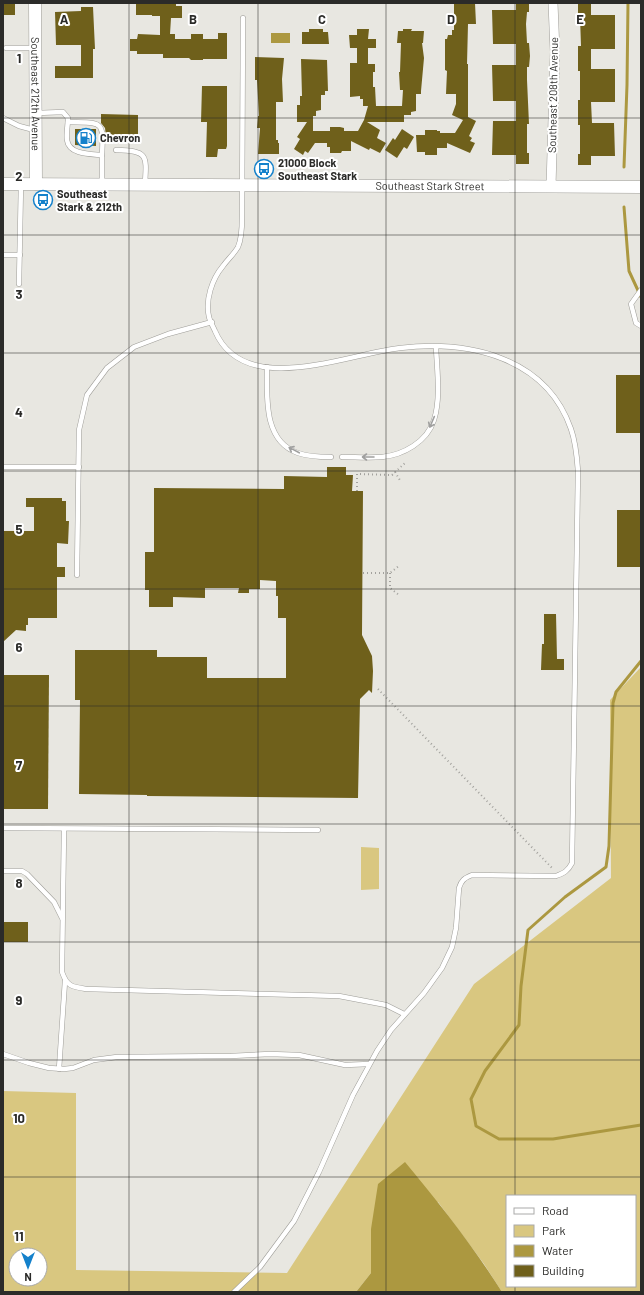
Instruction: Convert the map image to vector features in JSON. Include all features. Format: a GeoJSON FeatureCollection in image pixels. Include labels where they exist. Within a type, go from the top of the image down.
{"type":"FeatureCollection","features":[{"type":"Feature","properties":{"kind":"main road","name":"Southeast 212th Avenue"},"geometry":{"type":"LineString","coordinates":[[35,3],[36,184]]}},
{"type":"Feature","properties":{"kind":"main road","name":"Southeast Stark Street"},"geometry":{"type":"LineString","coordinates":[[3,184],[641,187]]}},
{"type":"Feature","properties":{"kind":"street","name":"Southeast 208th Avenue"},"geometry":{"type":"LineString","coordinates":[[551,186],[555,52],[553,3]]}},
{"type":"Feature","properties":{"kind":"lane"},"geometry":{"type":"LineString","coordinates":[[234,1292],[260,1267],[294,1222],[369,1064],[391,1030],[424,993],[442,968],[452,947],[456,928],[459,888],[461,882],[465,878],[472,875],[556,876],[564,873],[572,863],[578,471],[576,449],[571,429],[562,411],[551,394],[540,382],[525,370],[507,360],[490,354],[468,350],[436,347],[401,348],[289,368],[267,367],[244,362],[232,354],[218,339],[209,317],[211,287],[223,266],[238,246],[241,234],[242,18]]}},
{"type":"Feature","properties":{"kind":"lane"},"geometry":{"type":"LineString","coordinates":[[6,48],[35,48]]}},
{"type":"Feature","properties":{"kind":"lane"},"geometry":{"type":"LineString","coordinates":[[35,114],[63,112],[68,118],[67,141],[70,146],[76,152],[102,155]]}},
{"type":"Feature","properties":{"kind":"lane"},"geometry":{"type":"LineString","coordinates":[[3,118],[19,126],[36,130]]}},
{"type":"Feature","properties":{"kind":"lane"},"geometry":{"type":"LineString","coordinates":[[68,122],[94,122],[100,126],[103,131],[102,185]]}},
{"type":"Feature","properties":{"kind":"lane"},"geometry":{"type":"LineString","coordinates":[[116,150],[132,150],[143,155],[146,159],[145,185]]}},
{"type":"Feature","properties":{"kind":"lane"},"geometry":{"type":"LineString","coordinates":[[19,284],[21,184]]}},
{"type":"Feature","properties":{"kind":"lane"},"geometry":{"type":"LineString","coordinates":[[3,255],[20,255]]}},
{"type":"Feature","properties":{"kind":"lane"},"geometry":{"type":"LineString","coordinates":[[641,290],[631,304],[636,323],[641,326]]}},
{"type":"Feature","properties":{"kind":"lane"},"geometry":{"type":"LineString","coordinates":[[77,575],[79,430],[88,395],[107,368],[134,347],[168,334],[212,322]]}},
{"type":"Feature","properties":{"kind":"lane"},"geometry":{"type":"LineString","coordinates":[[342,457],[381,457],[394,455],[408,450],[419,442],[427,433],[434,422],[436,409],[438,384],[436,347]]}},
{"type":"Feature","properties":{"kind":"lane"},"geometry":{"type":"LineString","coordinates":[[267,367],[266,402],[269,419],[275,434],[284,445],[297,453],[312,456],[331,457]]}},
{"type":"Feature","properties":{"kind":"lane"},"geometry":{"type":"LineString","coordinates":[[3,467],[79,467]]}},
{"type":"Feature","properties":{"kind":"lane"},"geometry":{"type":"LineString","coordinates":[[3,828],[318,830]]}},
{"type":"Feature","properties":{"kind":"lane"},"geometry":{"type":"LineString","coordinates":[[59,1069],[65,981],[62,972],[64,829]]}},
{"type":"Feature","properties":{"kind":"lane"},"geometry":{"type":"LineString","coordinates":[[3,871],[22,871],[27,874],[54,902],[63,920]]}},
{"type":"Feature","properties":{"kind":"lane"},"geometry":{"type":"LineString","coordinates":[[65,981],[74,988],[88,989],[339,996],[386,1005],[404,1014]]}},
{"type":"Feature","properties":{"kind":"lane"},"geometry":{"type":"LineString","coordinates":[[3,1054],[29,1064],[59,1069],[73,1068],[94,1060],[117,1057],[231,1056],[270,1054],[300,1055],[345,1065],[369,1064]]}},
{"type":"Feature","properties":{"kind":"path"},"geometry":{"type":"LineString","coordinates":[[357,491],[358,474],[392,475],[404,462]]}},
{"type":"Feature","properties":{"kind":"path"},"geometry":{"type":"LineString","coordinates":[[395,472],[401,482]]}},
{"type":"Feature","properties":{"kind":"path"},"geometry":{"type":"LineString","coordinates":[[363,573],[390,573],[400,564]]}},
{"type":"Feature","properties":{"kind":"path"},"geometry":{"type":"LineString","coordinates":[[390,573],[390,588],[399,595]]}},
{"type":"Feature","properties":{"kind":"path"},"geometry":{"type":"LineString","coordinates":[[378,689],[553,869],[556,876]]}},
{"type":"Feature","properties":{"kind":"green space"},"geometry":{"type":"Polygon","coordinates":[[[641,667],[641,1292],[502,1292],[484,1264],[438,1202],[371,1229],[371,1273],[356,1292],[3,1292],[3,1091],[76,1093],[76,1270],[287,1273],[474,984],[611,878],[610,700],[641,667]]]}},
{"type":"Feature","properties":{"kind":"green space"},"geometry":{"type":"Polygon","coordinates":[[[361,847],[379,848],[379,889],[361,890],[361,847]]]}},
{"type":"Feature","properties":{"kind":"water"},"geometry":{"type":"Polygon","coordinates":[[[271,33],[290,33],[290,43],[271,43],[271,33]]]}},
{"type":"Feature","properties":{"kind":"water"},"geometry":{"type":"Polygon","coordinates":[[[405,1162],[480,1258],[502,1292],[356,1292],[371,1273],[371,1229],[378,1184],[405,1162]]]}},
{"type":"Feature","properties":{"kind":"building"},"geometry":{"type":"Polygon","coordinates":[[[3,3],[15,3],[15,15],[3,15],[3,3]]]}},
{"type":"Feature","properties":{"kind":"building"},"geometry":{"type":"Polygon","coordinates":[[[136,3],[176,3],[176,6],[182,6],[182,18],[171,18],[170,34],[175,34],[175,39],[191,39],[191,34],[203,34],[203,39],[218,39],[218,33],[227,33],[227,59],[191,60],[189,58],[163,58],[163,54],[137,54],[137,51],[130,51],[130,39],[137,39],[138,34],[160,35],[160,16],[136,15],[136,3]]]}},
{"type":"Feature","properties":{"kind":"building"},"geometry":{"type":"Polygon","coordinates":[[[454,3],[475,3],[476,24],[468,24],[467,64],[468,117],[476,121],[469,136],[472,138],[470,141],[475,143],[470,153],[447,143],[447,148],[437,148],[437,155],[425,155],[425,152],[417,152],[416,135],[425,135],[425,130],[437,130],[440,131],[440,133],[455,133],[463,120],[452,115],[456,104],[456,94],[446,94],[447,71],[445,70],[445,39],[447,39],[448,35],[452,35],[452,30],[454,30],[454,3]]]}},
{"type":"Feature","properties":{"kind":"building"},"geometry":{"type":"Polygon","coordinates":[[[516,3],[529,3],[529,12],[527,12],[526,24],[527,43],[529,43],[530,56],[529,67],[527,67],[529,124],[527,124],[527,153],[529,153],[529,164],[516,164],[516,155],[492,155],[493,121],[516,121],[516,101],[493,101],[492,65],[516,65],[516,44],[493,44],[492,10],[516,10],[516,3]]]}},
{"type":"Feature","properties":{"kind":"building"},"geometry":{"type":"Polygon","coordinates":[[[578,3],[591,3],[591,15],[615,15],[615,49],[591,49],[591,69],[615,69],[615,102],[591,102],[592,123],[614,123],[615,156],[591,156],[591,165],[578,165],[578,154],[580,154],[578,100],[580,100],[580,71],[578,71],[578,46],[581,46],[578,3]]]}},
{"type":"Feature","properties":{"kind":"building"},"geometry":{"type":"Polygon","coordinates":[[[81,7],[93,7],[95,49],[93,49],[93,78],[55,78],[55,66],[81,66],[81,45],[56,45],[55,12],[81,11],[81,7]]]}},
{"type":"Feature","properties":{"kind":"building"},"geometry":{"type":"Polygon","coordinates":[[[309,29],[323,29],[323,32],[328,32],[329,44],[302,44],[302,32],[309,32],[309,29]]]}},
{"type":"Feature","properties":{"kind":"building"},"geometry":{"type":"Polygon","coordinates":[[[357,29],[369,29],[368,39],[376,39],[376,48],[368,48],[368,64],[375,64],[375,72],[373,72],[373,87],[375,87],[376,106],[402,106],[403,90],[400,90],[399,72],[401,43],[397,43],[398,31],[403,31],[403,29],[412,29],[411,31],[424,31],[422,43],[424,58],[421,94],[416,94],[416,111],[411,112],[411,115],[404,115],[404,122],[367,122],[380,130],[377,138],[386,143],[380,153],[370,148],[369,150],[351,141],[351,151],[330,153],[330,147],[327,147],[327,143],[315,143],[308,153],[305,151],[303,155],[294,149],[300,139],[297,137],[307,122],[297,122],[297,105],[300,105],[300,96],[302,96],[301,59],[327,60],[328,91],[325,91],[325,95],[321,95],[321,110],[316,111],[316,116],[313,116],[313,131],[330,131],[330,127],[340,127],[344,128],[344,131],[358,131],[364,120],[368,106],[363,106],[363,99],[360,99],[360,96],[350,97],[350,63],[357,63],[357,48],[350,48],[349,35],[357,35],[357,29]]]}},
{"type":"Feature","properties":{"kind":"building"},"geometry":{"type":"Polygon","coordinates":[[[255,57],[284,58],[282,79],[283,102],[276,102],[276,140],[278,140],[279,143],[279,154],[258,154],[260,128],[257,128],[259,116],[257,80],[255,80],[255,57]]]}},
{"type":"Feature","properties":{"kind":"building"},"geometry":{"type":"Polygon","coordinates":[[[202,86],[227,86],[227,146],[226,149],[218,149],[217,157],[206,157],[207,122],[201,122],[202,86]]]}},
{"type":"Feature","properties":{"kind":"building"},"geometry":{"type":"Polygon","coordinates":[[[101,114],[138,115],[138,136],[106,136],[105,128],[101,123],[101,114]]]}},
{"type":"Feature","properties":{"kind":"building"},"geometry":{"type":"Polygon","coordinates":[[[75,129],[96,129],[96,146],[75,145],[75,129]]]}},
{"type":"Feature","properties":{"kind":"building"},"geometry":{"type":"Polygon","coordinates":[[[402,129],[414,137],[407,149],[404,147],[397,158],[385,150],[393,138],[395,140],[402,129]]]}},
{"type":"Feature","properties":{"kind":"building"},"geometry":{"type":"Polygon","coordinates":[[[616,375],[641,375],[641,433],[616,433],[616,375]]]}},
{"type":"Feature","properties":{"kind":"building"},"geometry":{"type":"Polygon","coordinates":[[[327,467],[346,467],[346,475],[353,475],[352,491],[363,491],[362,635],[372,656],[373,671],[372,693],[369,690],[360,699],[358,798],[79,794],[80,700],[75,700],[75,650],[157,650],[157,657],[207,657],[207,678],[286,678],[286,618],[278,618],[276,581],[260,580],[260,589],[249,589],[249,593],[238,593],[239,588],[205,588],[205,598],[173,597],[173,607],[149,607],[149,590],[145,590],[145,552],[154,552],[154,488],[284,489],[284,476],[327,477],[327,467]]]}},
{"type":"Feature","properties":{"kind":"building"},"geometry":{"type":"Polygon","coordinates":[[[26,498],[62,498],[62,501],[66,501],[66,521],[69,521],[68,544],[57,543],[57,567],[65,567],[65,577],[57,577],[57,618],[28,618],[26,631],[16,630],[3,642],[3,531],[34,531],[34,507],[26,507],[26,498]]]}},
{"type":"Feature","properties":{"kind":"building"},"geometry":{"type":"Polygon","coordinates":[[[617,510],[641,510],[641,567],[617,567],[617,510]]]}},
{"type":"Feature","properties":{"kind":"building"},"geometry":{"type":"Polygon","coordinates":[[[544,614],[556,614],[557,659],[564,659],[564,670],[541,670],[542,644],[544,644],[544,614]]]}},
{"type":"Feature","properties":{"kind":"building"},"geometry":{"type":"Polygon","coordinates":[[[3,675],[49,675],[48,809],[3,809],[3,675]]]}},
{"type":"Feature","properties":{"kind":"building"},"geometry":{"type":"Polygon","coordinates":[[[3,922],[28,922],[28,942],[3,942],[3,922]]]}},
{"type":"Feature","properties":{"kind":"waterway"},"geometry":{"type":"LineString","coordinates":[[624,167],[628,3]]}},
{"type":"Feature","properties":{"kind":"waterway"},"geometry":{"type":"LineString","coordinates":[[624,207],[629,271],[641,297]]}},
{"type":"Feature","properties":{"kind":"waterway"},"geometry":{"type":"LineString","coordinates":[[641,661],[616,692],[613,703],[609,846],[606,867],[565,897],[528,930],[521,986],[519,1025],[485,1071],[471,1099],[476,1126],[499,1139],[553,1139],[641,1125]]}},
{"type":"Feature","properties":{"kind":"place","name":"Chevron"},"geometry":{"type":"Point","coordinates":[86,138]}},
{"type":"Feature","properties":{"kind":"place","name":"21000 Block Southeast Stark"},"geometry":{"type":"Point","coordinates":[264,169]}},
{"type":"Feature","properties":{"kind":"place","name":"Southeast Stark & 212th"},"geometry":{"type":"Point","coordinates":[43,200]}}]}
